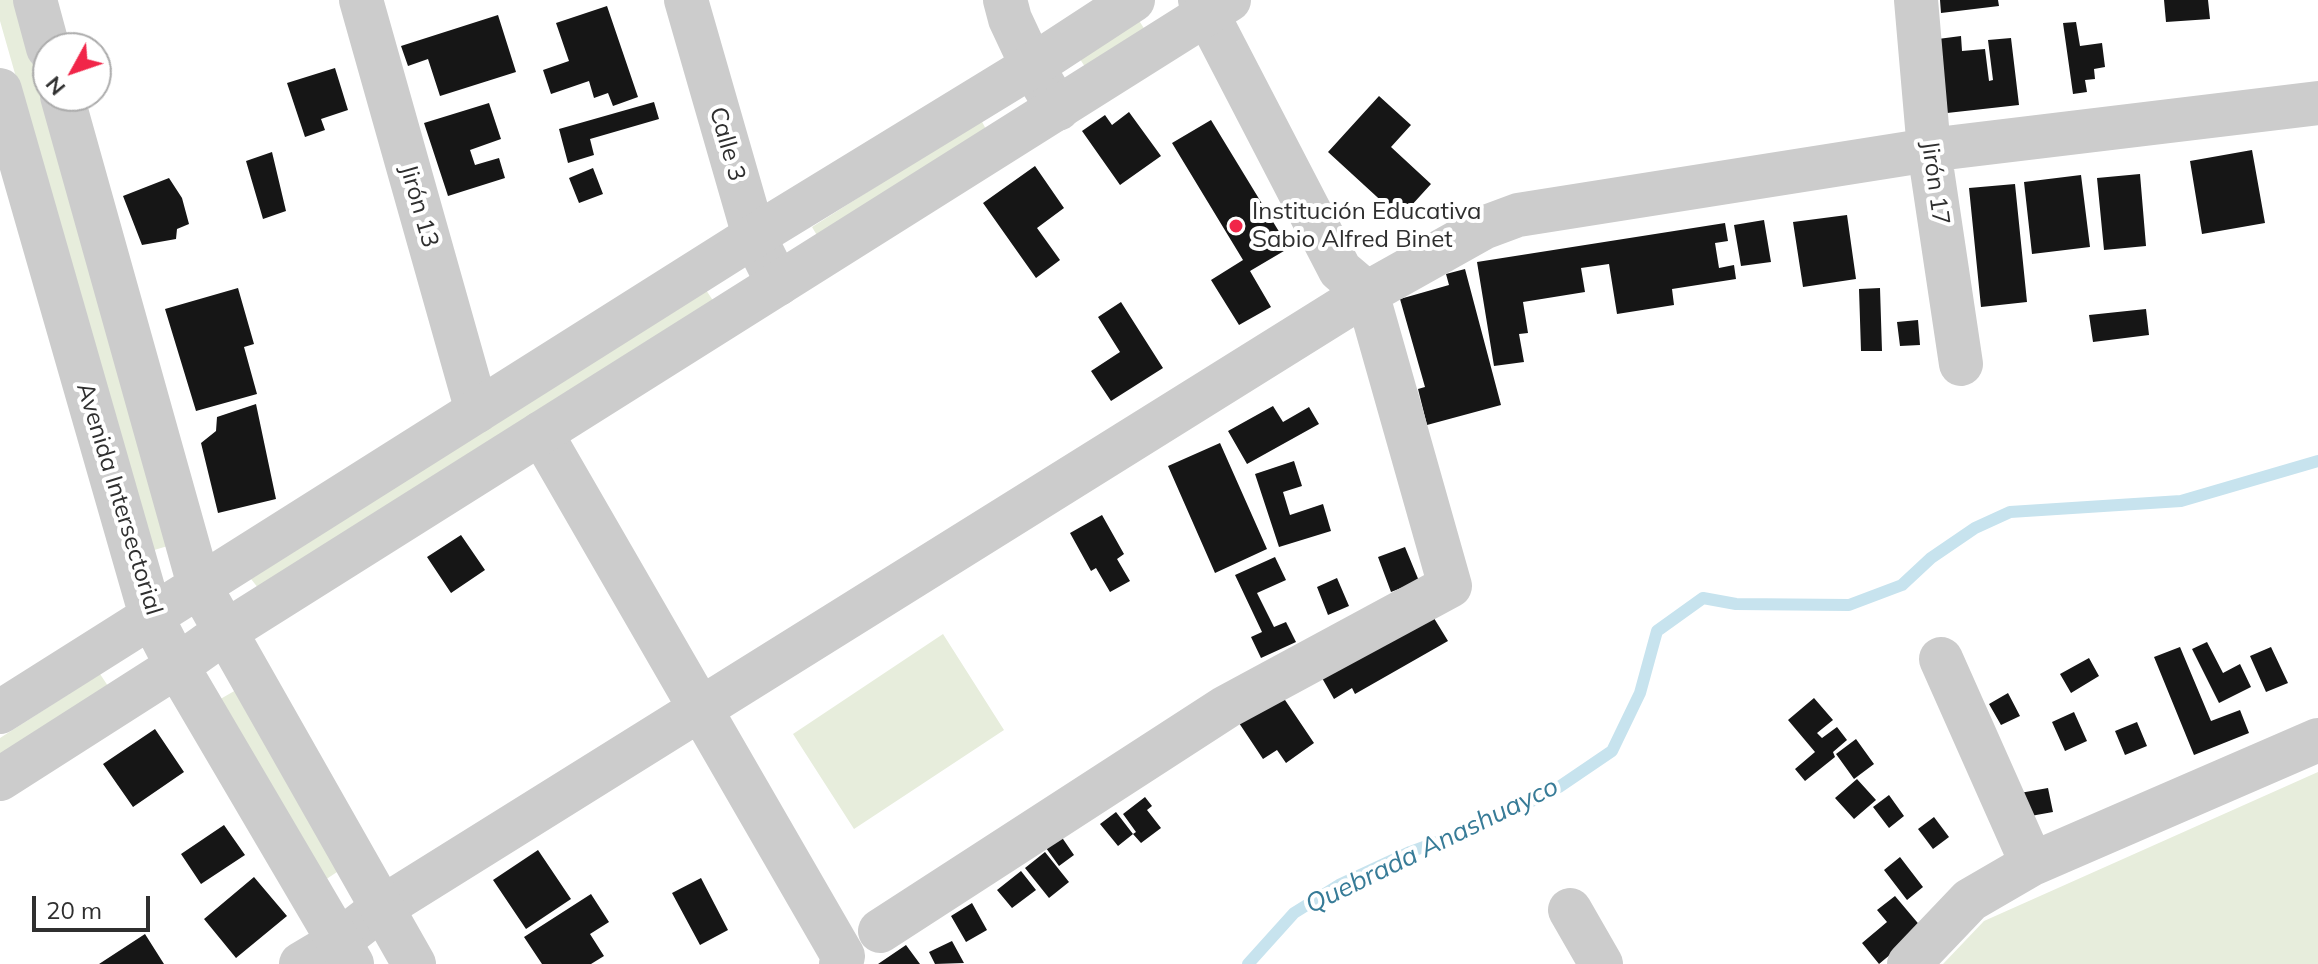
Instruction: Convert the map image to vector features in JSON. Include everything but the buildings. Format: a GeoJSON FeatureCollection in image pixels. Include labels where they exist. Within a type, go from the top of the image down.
{"type":"FeatureCollection","features":[{"type":"Feature","properties":{"kind":"street"},"geometry":{"type":"LineString","coordinates":[[35,0],[44,32]]}},
{"type":"Feature","properties":{"kind":"street","name":"Jirón 13"},"geometry":{"type":"LineString","coordinates":[[361,0],[477,411]]}},
{"type":"Feature","properties":{"kind":"street","name":"Calle 3"},"geometry":{"type":"LineString","coordinates":[[686,0],[754,236],[778,284]]}},
{"type":"Feature","properties":{"kind":"street"},"geometry":{"type":"LineString","coordinates":[[1005,0],[1010,19],[1032,66],[1058,109]]}},
{"type":"Feature","properties":{"kind":"street"},"geometry":{"type":"LineString","coordinates":[[0,712],[1133,0]]}},
{"type":"Feature","properties":{"kind":"street","name":"Jirón 17"},"geometry":{"type":"LineString","coordinates":[[1916,0],[1929,150],[1961,364]]}},
{"type":"Feature","properties":{"kind":"street"},"geometry":{"type":"LineString","coordinates":[[0,779],[225,632],[1058,109],[1212,4],[1340,270],[1367,293],[1450,586],[1226,707],[880,931]]}},
{"type":"Feature","properties":{"kind":"street","name":"Avenida Intersectorial"},"geometry":{"type":"LineString","coordinates":[[0,90],[151,616],[177,666],[345,953]]}},
{"type":"Feature","properties":{"kind":"street"},"geometry":{"type":"LineString","coordinates":[[301,964],[345,953],[383,907],[1367,293],[1483,228],[1518,215],[1929,150],[2318,103]]}},
{"type":"Feature","properties":{"kind":"street"},"geometry":{"type":"LineString","coordinates":[[66,112],[199,585],[414,964]]}},
{"type":"Feature","properties":{"kind":"street"},"geometry":{"type":"LineString","coordinates":[[541,433],[843,956],[841,964]]}},
{"type":"Feature","properties":{"kind":"street"},"geometry":{"type":"LineString","coordinates":[[1941,659],[2032,864]]}},
{"type":"Feature","properties":{"kind":"street"},"geometry":{"type":"LineString","coordinates":[[1909,964],[1970,900],[2032,864],[2318,740]]}},
{"type":"Feature","properties":{"kind":"street"},"geometry":{"type":"LineString","coordinates":[[1570,910],[1601,964]]}},
{"type":"Feature","properties":{"kind":"green space"},"geometry":{"type":"Polygon","coordinates":[[[0,0],[19,0],[32,47],[32,112],[50,112],[171,545],[151,551],[0,21],[0,0]]]}},
{"type":"Feature","properties":{"kind":"green space"},"geometry":{"type":"Polygon","coordinates":[[[1138,19],[1147,33],[1087,70],[1078,56],[1138,19]]]}},
{"type":"Feature","properties":{"kind":"green space"},"geometry":{"type":"Polygon","coordinates":[[[981,120],[987,131],[818,237],[812,227],[981,120]]]}},
{"type":"Feature","properties":{"kind":"green space"},"geometry":{"type":"Polygon","coordinates":[[[706,290],[716,305],[259,589],[251,579],[706,290]]]}},
{"type":"Feature","properties":{"kind":"green space"},"geometry":{"type":"Polygon","coordinates":[[[943,634],[1004,730],[854,829],[793,734],[943,634]]]}},
{"type":"Feature","properties":{"kind":"green space"},"geometry":{"type":"Polygon","coordinates":[[[100,674],[108,686],[0,754],[0,738],[100,674]]]}},
{"type":"Feature","properties":{"kind":"green space"},"geometry":{"type":"Polygon","coordinates":[[[236,690],[343,868],[325,880],[217,701],[236,690]]]}},
{"type":"Feature","properties":{"kind":"green space"},"geometry":{"type":"Polygon","coordinates":[[[2318,772],[2318,964],[1943,964],[1984,921],[2318,772]]]}},
{"type":"Feature","properties":{"kind":"waterway","name":"Quebrada Anashuayco"},"geometry":{"type":"LineString","coordinates":[[1248,964],[1294,913],[1339,885],[1410,852],[1493,821],[1559,787],[1612,751],[1640,693],[1657,631],[1703,598],[1736,604],[1849,605],[1902,585],[1931,558],[1975,528],[2010,512],[2181,501],[2318,461]]}},
{"type":"Feature","properties":{"kind":"place","name":"Institución Educativa Sabio Alfred Binet"},"geometry":{"type":"Point","coordinates":[1236,226]}}]}
